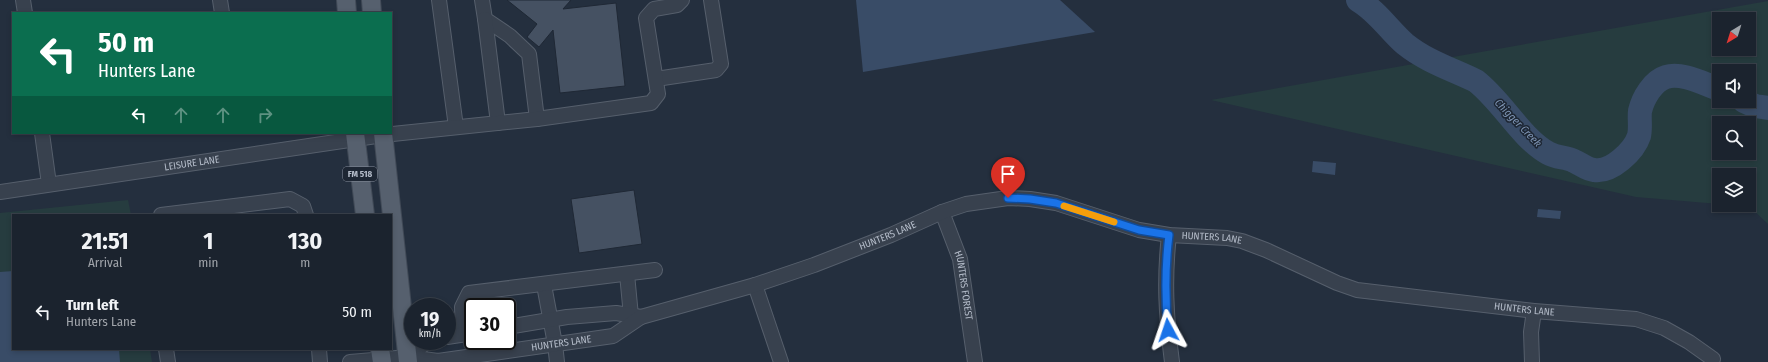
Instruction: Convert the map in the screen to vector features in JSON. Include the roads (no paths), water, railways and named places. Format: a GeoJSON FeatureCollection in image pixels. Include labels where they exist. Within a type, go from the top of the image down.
{"type":"FeatureCollection","features":[{"type":"Feature","properties":{"kind":"main road"},"geometry":{"type":"LineString","coordinates":[[346,0],[347,12]]}},
{"type":"Feature","properties":{"kind":"main road"},"geometry":{"type":"LineString","coordinates":[[371,0],[372,12]]}},
{"type":"Feature","properties":{"kind":"main road","name":"FM 518"},"geometry":{"type":"LineString","coordinates":[[383,134],[392,214]]}},
{"type":"Feature","properties":{"kind":"main road","name":"FM 518"},"geometry":{"type":"LineString","coordinates":[[355,136],[365,214]]}},
{"type":"Feature","properties":{"kind":"main road","name":"FM 518"},"geometry":{"type":"LineString","coordinates":[[392,215],[408,359]]}},
{"type":"Feature","properties":{"kind":"street"},"geometry":{"type":"LineString","coordinates":[[23,0],[25,12]]}},
{"type":"Feature","properties":{"kind":"street"},"geometry":{"type":"LineString","coordinates":[[220,0],[222,12]]}},
{"type":"Feature","properties":{"kind":"street"},"geometry":{"type":"LineString","coordinates":[[439,0],[456,127]]}},
{"type":"Feature","properties":{"kind":"street"},"geometry":{"type":"LineString","coordinates":[[482,0],[498,123]]}},
{"type":"Feature","properties":{"kind":"street","name":"LEISURE LANE"},"geometry":{"type":"LineString","coordinates":[[392,133],[537,119],[652,103],[658,94],[646,18],[654,9],[677,5],[682,0]]}},
{"type":"Feature","properties":{"kind":"street"},"geometry":{"type":"LineString","coordinates":[[656,79],[716,70],[721,64],[711,0]]}},
{"type":"Feature","properties":{"kind":"street"},"geometry":{"type":"LineString","coordinates":[[485,19],[510,36],[529,54],[537,119]]}},
{"type":"Feature","properties":{"kind":"street"},"geometry":{"type":"LineString","coordinates":[[42,134],[49,184]]}},
{"type":"Feature","properties":{"kind":"street","name":"LEISURE LANE"},"geometry":{"type":"LineString","coordinates":[[0,192],[355,136],[383,134]]}},
{"type":"Feature","properties":{"kind":"street","name":"HUNTERS LANE"},"geometry":{"type":"LineString","coordinates":[[516,326],[550,320],[616,313],[636,316],[755,286],[891,235],[942,212],[985,200],[1008,198],[1030,199],[1056,203],[1139,230],[1169,235],[1228,238],[1242,241],[1357,290],[1534,311],[1636,319],[1664,328],[1689,342],[1713,359]]}},
{"type":"Feature","properties":{"kind":"street"},"geometry":{"type":"LineString","coordinates":[[169,214],[290,199],[303,206],[306,214]]}},
{"type":"Feature","properties":{"kind":"street","name":"HUNTERS FOREST"},"geometry":{"type":"LineString","coordinates":[[942,212],[960,259],[975,362]]}},
{"type":"Feature","properties":{"kind":"street"},"geometry":{"type":"LineString","coordinates":[[1169,235],[1166,260],[1165,301],[1172,362]]}},
{"type":"Feature","properties":{"kind":"street"},"geometry":{"type":"LineString","coordinates":[[466,298],[469,293],[544,285],[655,270]]}},
{"type":"Feature","properties":{"kind":"street"},"geometry":{"type":"LineString","coordinates":[[627,274],[636,316]]}},
{"type":"Feature","properties":{"kind":"street"},"geometry":{"type":"LineString","coordinates":[[544,285],[555,344],[556,362]]}},
{"type":"Feature","properties":{"kind":"street"},"geometry":{"type":"LineString","coordinates":[[755,286],[781,362]]}},
{"type":"Feature","properties":{"kind":"street"},"geometry":{"type":"LineString","coordinates":[[464,303],[462,307],[464,316]]}},
{"type":"Feature","properties":{"kind":"street"},"geometry":{"type":"LineString","coordinates":[[1532,362],[1534,311]]}},
{"type":"Feature","properties":{"kind":"street","name":"HUNTERS LANE"},"geometry":{"type":"LineString","coordinates":[[350,362],[381,356],[438,361],[613,336],[636,316]]}},
{"type":"Feature","properties":{"kind":"street"},"geometry":{"type":"LineString","coordinates":[[166,350],[168,362]]}},
{"type":"Feature","properties":{"kind":"street"},"geometry":{"type":"LineString","coordinates":[[319,350],[320,362]]}},
{"type":"Feature","properties":{"kind":"street"},"geometry":{"type":"LineString","coordinates":[[408,359],[418,350]]}},
{"type":"Feature","properties":{"kind":"water"},"geometry":{"type":"Polygon","coordinates":[[[856,0],[1060,0],[1095,32],[863,72],[856,0]]]}},
{"type":"Feature","properties":{"kind":"water"},"geometry":{"type":"Polygon","coordinates":[[[1313,161],[1336,163],[1335,175],[1312,172],[1313,161]]]}},
{"type":"Feature","properties":{"kind":"water"},"geometry":{"type":"Polygon","coordinates":[[[1538,209],[1561,211],[1560,219],[1537,217],[1538,209]]]}},
{"type":"Feature","properties":{"kind":"water"},"geometry":{"type":"Polygon","coordinates":[[[12,271],[12,350],[119,350],[120,362],[0,362],[0,272],[12,271]]]}},
{"type":"Feature","properties":{"kind":"waterway","name":"Chigger Creek"},"geometry":{"type":"LineString","coordinates":[[1358,0],[1365,4],[1399,39],[1413,50],[1430,60],[1476,81],[1485,89],[1520,129],[1538,146],[1551,155],[1577,162],[1586,168],[1594,170],[1601,170],[1614,165],[1632,148],[1639,136],[1640,111],[1644,101],[1649,91],[1661,79],[1672,76],[1686,77],[1712,86]]}},
{"type":"Feature","properties":{"kind":"waterway","name":"Chigger Creek"},"geometry":{"type":"LineString","coordinates":[[1756,106],[1768,108]]}}]}
